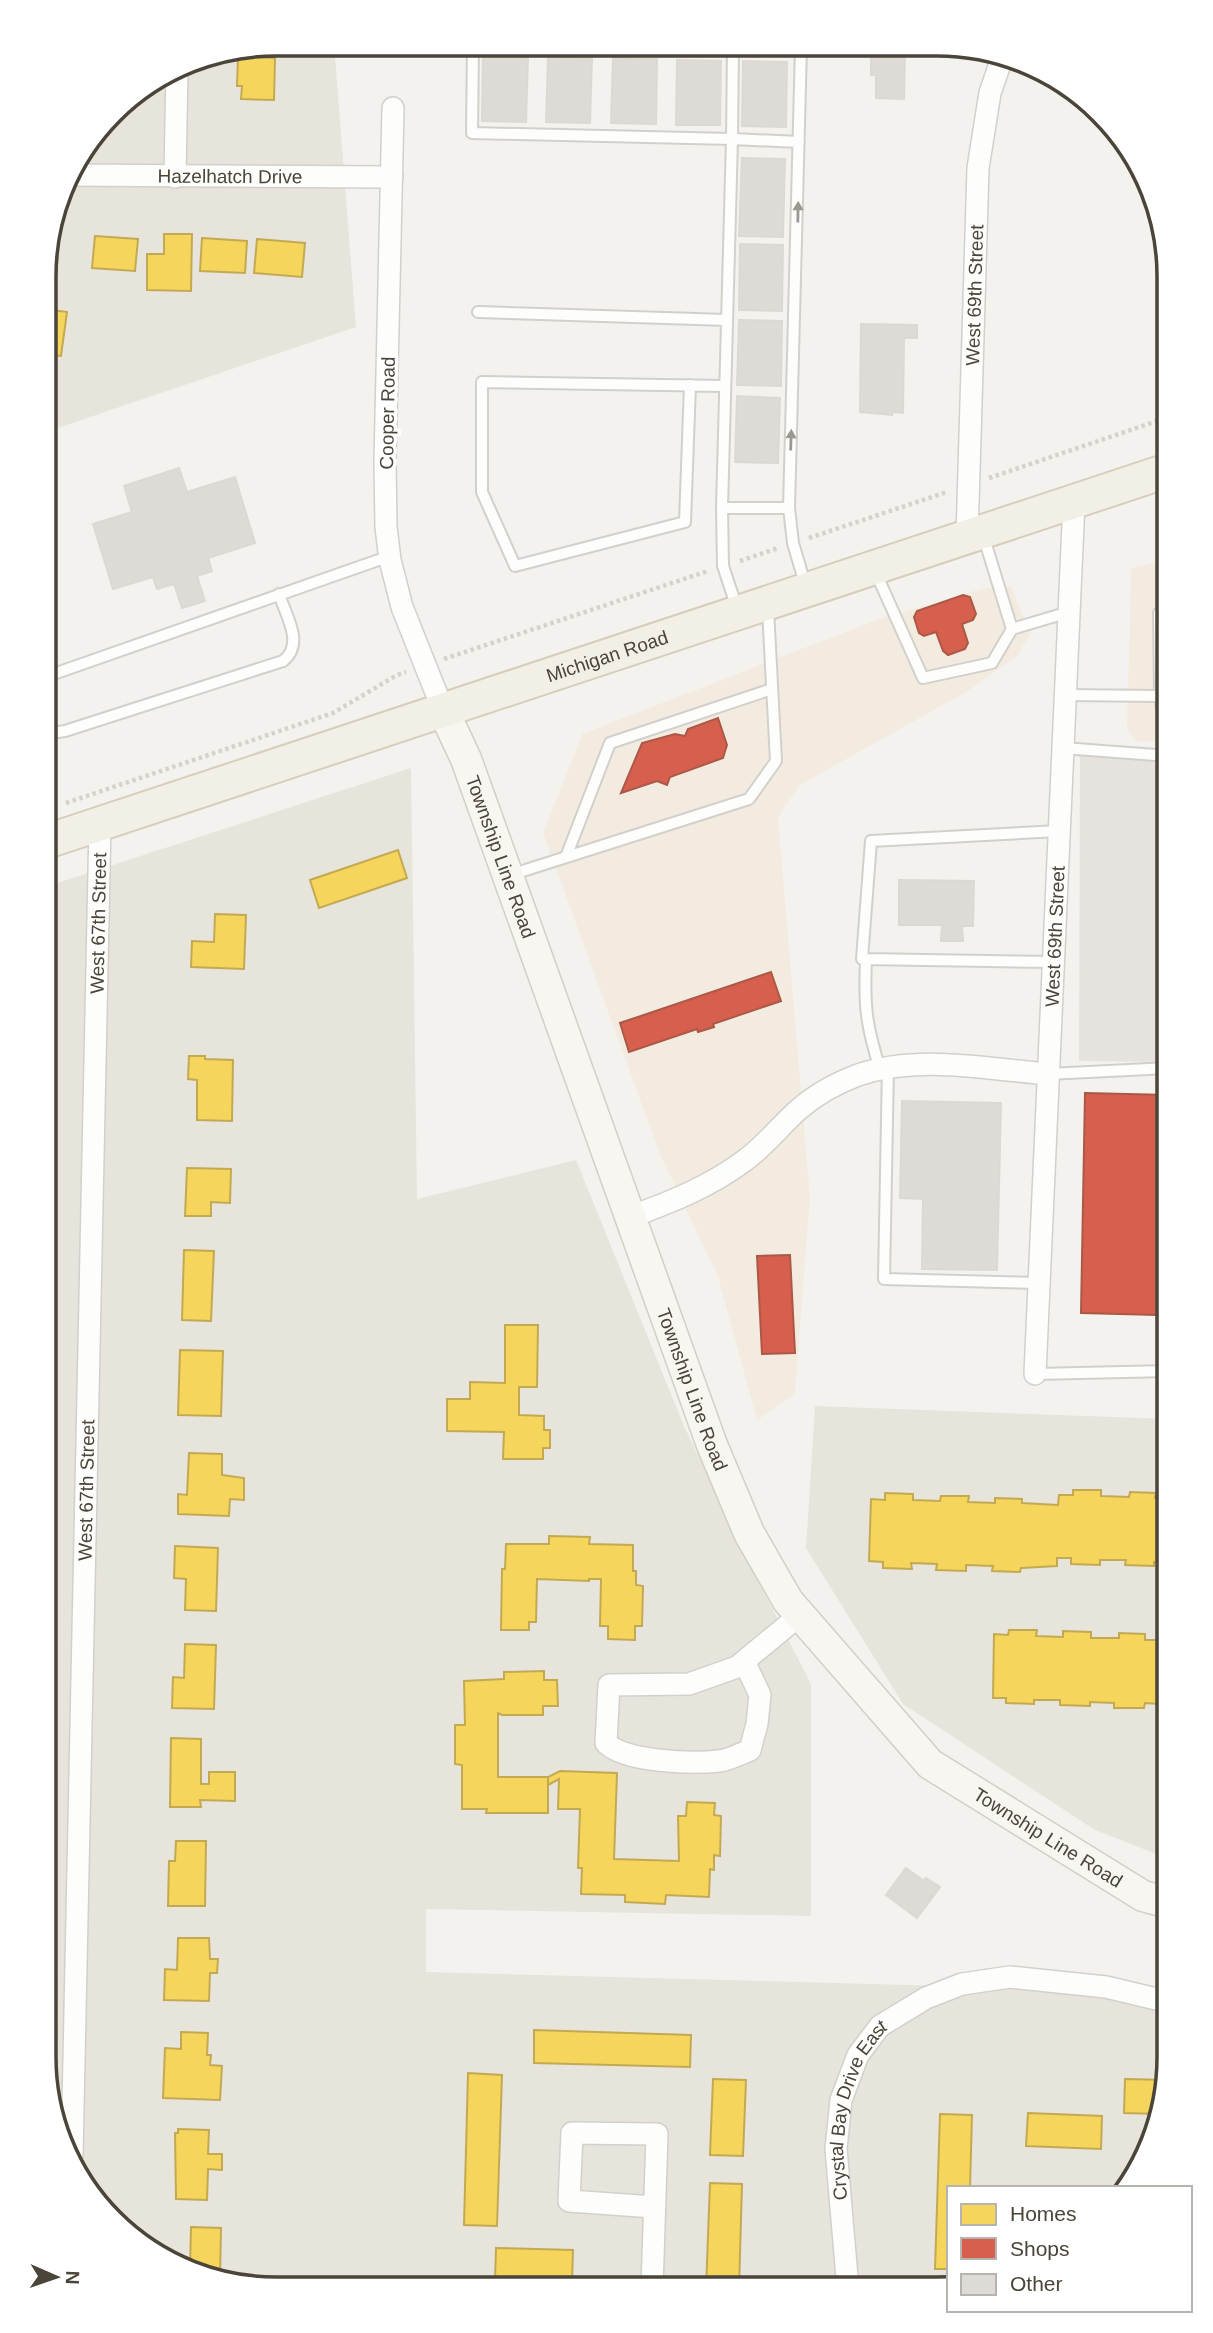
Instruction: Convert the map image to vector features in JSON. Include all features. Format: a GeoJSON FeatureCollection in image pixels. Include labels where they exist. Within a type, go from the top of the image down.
{"type":"FeatureCollection","features":[{"type":"Feature","properties":{"kind":"main road","name":"Michigan Road"},"geometry":{"type":"LineString","coordinates":[[56,838],[1157,474]]}},
{"type":"Feature","properties":{"kind":"main road","name":"Township Line Road"},"geometry":{"type":"LineString","coordinates":[[443,710],[462,749],[712,1445],[748,1533],[788,1601],[930,1764],[1143,1896],[1157,1900]]}},
{"type":"Feature","properties":{"kind":"street","name":"West 69th Street"},"geometry":{"type":"LineString","coordinates":[[974,534],[969,485],[978,168],[990,93],[999,66]]}},
{"type":"Feature","properties":{"kind":"street"},"geometry":{"type":"LineString","coordinates":[[175,177],[177,80]]}},
{"type":"Feature","properties":{"kind":"street","name":"Cooper Road"},"geometry":{"type":"LineString","coordinates":[[393,108],[385,491],[390,556],[411,633],[443,710]]}},
{"type":"Feature","properties":{"kind":"street","name":"Hazelhatch Drive"},"geometry":{"type":"LineString","coordinates":[[81,175],[392,177]]}},
{"type":"Feature","properties":{"kind":"street","name":"West 69th Street"},"geometry":{"type":"LineString","coordinates":[[1035,1374],[1074,502]]}},
{"type":"Feature","properties":{"kind":"street","name":"West 67th Street"},"geometry":{"type":"LineString","coordinates":[[72,2138],[100,824]]}},
{"type":"Feature","properties":{"kind":"street"},"geometry":{"type":"LineString","coordinates":[[630,1217],[691,1194],[717,1180],[744,1162],[811,1100],[842,1082],[884,1068],[928,1064],[1048,1074]]}},
{"type":"Feature","properties":{"kind":"street"},"geometry":{"type":"LineString","coordinates":[[744,1661],[760,1695],[757,1724],[750,1750],[720,1761],[642,1759],[612,1749],[606,1743],[609,1685],[689,1684],[737,1667],[744,1661],[800,1615]]}},
{"type":"Feature","properties":{"kind":"street","name":"Crystal Bay Drive East"},"geometry":{"type":"LineString","coordinates":[[847,2277],[836,2149],[841,2100],[858,2055],[880,2026],[926,1998],[962,1984],[1010,1977],[1106,1987],[1157,1999]]}},
{"type":"Feature","properties":{"kind":"street"},"geometry":{"type":"LineString","coordinates":[[652,2277],[657,2134],[572,2133],[569,2201],[654,2207]]}},
{"type":"Feature","properties":{"kind":"lane"},"geometry":{"type":"LineString","coordinates":[[473,56],[472,133],[799,142]]}},
{"type":"Feature","properties":{"kind":"lane"},"geometry":{"type":"LineString","coordinates":[[507,876],[749,799],[776,761],[772,689],[753,607],[723,566],[722,508],[733,56]]}},
{"type":"Feature","properties":{"kind":"lane"},"geometry":{"type":"LineString","coordinates":[[801,56],[789,508],[793,543],[807,589]]}},
{"type":"Feature","properties":{"kind":"lane"},"geometry":{"type":"LineString","coordinates":[[478,312],[727,320]]}},
{"type":"Feature","properties":{"kind":"lane"},"geometry":{"type":"LineString","coordinates":[[690,385],[685,522],[514,566],[482,492],[482,382],[690,385],[725,386]]}},
{"type":"Feature","properties":{"kind":"lane"},"geometry":{"type":"LineString","coordinates":[[722,508],[789,508]]}},
{"type":"Feature","properties":{"kind":"lane"},"geometry":{"type":"LineString","coordinates":[[974,534],[1012,629]]}},
{"type":"Feature","properties":{"kind":"lane"},"geometry":{"type":"LineString","coordinates":[[56,673],[390,556]]}},
{"type":"Feature","properties":{"kind":"lane"},"geometry":{"type":"LineString","coordinates":[[873,568],[923,678],[992,663],[1012,629],[1069,612]]}},
{"type":"Feature","properties":{"kind":"lane"},"geometry":{"type":"LineString","coordinates":[[56,732],[283,662],[295,646],[279,594]]}},
{"type":"Feature","properties":{"kind":"lane"},"geometry":{"type":"LineString","coordinates":[[566,857],[610,743],[772,689]]}},
{"type":"Feature","properties":{"kind":"lane"},"geometry":{"type":"LineString","coordinates":[[1065,695],[1157,696]]}},
{"type":"Feature","properties":{"kind":"lane"},"geometry":{"type":"LineString","coordinates":[[1063,748],[1157,754]]}},
{"type":"Feature","properties":{"kind":"lane"},"geometry":{"type":"LineString","coordinates":[[1053,962],[862,960],[871,841],[1059,831]]}},
{"type":"Feature","properties":{"kind":"lane"},"geometry":{"type":"LineString","coordinates":[[866,960],[864,1001],[868,1031],[884,1068],[884,1279],[1039,1283]]}},
{"type":"Feature","properties":{"kind":"lane"},"geometry":{"type":"LineString","coordinates":[[1048,1074],[1157,1069]]}},
{"type":"Feature","properties":{"kind":"lane"},"geometry":{"type":"LineString","coordinates":[[1035,1374],[1157,1371]]}},
{"type":"Feature","properties":{"kind":"path"},"geometry":{"type":"LineString","coordinates":[[476,649],[1157,421]]}},
{"type":"Feature","properties":{"kind":"path"},"geometry":{"type":"LineString","coordinates":[[58,805],[333,713],[397,675]]}},
{"type":"Feature","properties":{"kind":"shaded area"},"geometry":{"type":"Polygon","coordinates":[[[262,56],[335,56],[356,327],[56,429],[58,247],[73,192],[86,166],[120,120],[166,86],[205,68],[262,56]]]}},
{"type":"Feature","properties":{"kind":"shaded area"},"geometry":{"type":"Polygon","coordinates":[[[1157,562],[1157,742],[1136,741],[1127,729],[1131,568],[1157,562]]]}},
{"type":"Feature","properties":{"kind":"shaded area"},"geometry":{"type":"Polygon","coordinates":[[[1011,586],[1030,634],[1017,656],[968,691],[800,785],[778,817],[810,1197],[795,1394],[757,1420],[718,1277],[659,1152],[543,833],[582,734],[879,619],[985,588],[1011,586]]]}},
{"type":"Feature","properties":{"kind":"shaded area"},"geometry":{"type":"Polygon","coordinates":[[[1080,755],[1157,756],[1157,1062],[1079,1061],[1080,755]]]}},
{"type":"Feature","properties":{"kind":"shaded area"},"geometry":{"type":"Polygon","coordinates":[[[411,768],[417,1199],[576,1160],[684,1426],[754,1573],[811,1684],[811,1916],[426,1909],[426,1972],[1157,1992],[1157,2071],[1149,2114],[1140,2141],[1114,2186],[947,2186],[947,2276],[937,2277],[247,2275],[205,2265],[179,2254],[154,2240],[111,2202],[93,2179],[68,2128],[56,2071],[56,883],[411,768]]]}},
{"type":"Feature","properties":{"kind":"shaded area"},"geometry":{"type":"Polygon","coordinates":[[[815,1406],[1157,1419],[1157,1854],[1095,1830],[903,1704],[806,1548],[815,1406]]]}},
{"type":"Feature","properties":{"kind":"building: Homes"},"geometry":{"type":"Polygon","coordinates":[[[275,58],[274,100],[241,99],[242,86],[237,86],[238,59],[275,58]]]}},
{"type":"Feature","properties":{"kind":"building: Homes"},"geometry":{"type":"Polygon","coordinates":[[[164,234],[192,234],[191,291],[147,290],[147,254],[164,254],[164,234]]]}},
{"type":"Feature","properties":{"kind":"building: Homes"},"geometry":{"type":"Polygon","coordinates":[[[95,236],[138,239],[135,271],[92,268],[95,236]]]}},
{"type":"Feature","properties":{"kind":"building: Homes"},"geometry":{"type":"Polygon","coordinates":[[[202,238],[247,241],[245,273],[200,271],[202,238]]]}},
{"type":"Feature","properties":{"kind":"building: Homes"},"geometry":{"type":"Polygon","coordinates":[[[257,239],[305,243],[302,277],[254,273],[257,239]]]}},
{"type":"Feature","properties":{"kind":"building: Homes"},"geometry":{"type":"Polygon","coordinates":[[[56,310],[67,312],[61,356],[56,355],[56,310]]]}},
{"type":"Feature","properties":{"kind":"building: Homes"},"geometry":{"type":"Polygon","coordinates":[[[398,850],[407,878],[319,908],[310,880],[398,850]]]}},
{"type":"Feature","properties":{"kind":"building: Homes"},"geometry":{"type":"Polygon","coordinates":[[[215,914],[246,915],[244,969],[191,967],[192,941],[214,942],[215,914]]]}},
{"type":"Feature","properties":{"kind":"building: Homes"},"geometry":{"type":"Polygon","coordinates":[[[189,1056],[233,1060],[232,1121],[197,1120],[197,1080],[188,1079],[189,1056]]]}},
{"type":"Feature","properties":{"kind":"building: Homes"},"geometry":{"type":"Polygon","coordinates":[[[187,1168],[231,1169],[230,1203],[211,1202],[211,1216],[185,1216],[187,1168]]]}},
{"type":"Feature","properties":{"kind":"building: Homes"},"geometry":{"type":"Polygon","coordinates":[[[184,1250],[214,1251],[211,1321],[182,1320],[184,1250]]]}},
{"type":"Feature","properties":{"kind":"building: Homes"},"geometry":{"type":"Polygon","coordinates":[[[505,1325],[538,1325],[537,1387],[519,1387],[519,1415],[544,1416],[544,1430],[550,1430],[550,1448],[543,1448],[543,1459],[503,1459],[504,1432],[447,1431],[447,1399],[470,1399],[470,1382],[505,1383],[505,1325]]]}},
{"type":"Feature","properties":{"kind":"building: Homes"},"geometry":{"type":"Polygon","coordinates":[[[180,1350],[223,1351],[221,1416],[178,1415],[180,1350]]]}},
{"type":"Feature","properties":{"kind":"building: Homes"},"geometry":{"type":"Polygon","coordinates":[[[189,1453],[222,1454],[222,1475],[244,1478],[244,1500],[230,1499],[229,1516],[178,1514],[178,1494],[187,1495],[189,1453]]]}},
{"type":"Feature","properties":{"kind":"building: Homes"},"geometry":{"type":"Polygon","coordinates":[[[1073,1490],[1101,1490],[1101,1496],[1129,1497],[1130,1492],[1156,1493],[1157,1562],[1154,1562],[1154,1566],[1125,1565],[1126,1560],[1100,1560],[1100,1565],[1071,1564],[1071,1558],[1057,1558],[1057,1566],[1021,1568],[1020,1572],[992,1571],[993,1566],[966,1565],[966,1571],[936,1570],[937,1564],[911,1563],[912,1569],[883,1568],[883,1562],[869,1561],[871,1499],[885,1500],[885,1493],[913,1494],[913,1500],[940,1501],[941,1496],[969,1496],[968,1502],[995,1503],[995,1498],[1058,1505],[1059,1495],[1073,1495],[1073,1490]]]}},
{"type":"Feature","properties":{"kind":"building: Homes"},"geometry":{"type":"Polygon","coordinates":[[[549,1536],[590,1537],[589,1544],[633,1545],[636,1585],[643,1586],[642,1626],[635,1626],[635,1640],[608,1639],[608,1626],[600,1626],[601,1579],[537,1579],[536,1622],[529,1622],[529,1630],[501,1630],[502,1569],[505,1569],[506,1544],[549,1544],[549,1536]]]}},
{"type":"Feature","properties":{"kind":"building: Homes"},"geometry":{"type":"Polygon","coordinates":[[[175,1546],[218,1548],[216,1611],[185,1610],[186,1579],[174,1578],[175,1546]]]}},
{"type":"Feature","properties":{"kind":"building: Homes"},"geometry":{"type":"Polygon","coordinates":[[[1009,1630],[1037,1630],[1036,1636],[1063,1637],[1063,1631],[1091,1632],[1091,1638],[1119,1638],[1119,1633],[1145,1634],[1145,1640],[1157,1640],[1157,1704],[1145,1703],[1144,1708],[1114,1708],[1114,1703],[1090,1702],[1090,1706],[1060,1705],[1060,1700],[1034,1700],[1034,1704],[1006,1703],[1006,1698],[993,1698],[994,1634],[1008,1635],[1009,1630]]]}},
{"type":"Feature","properties":{"kind":"building: Homes"},"geometry":{"type":"Polygon","coordinates":[[[185,1644],[216,1645],[214,1709],[172,1708],[173,1677],[184,1678],[185,1644]]]}},
{"type":"Feature","properties":{"kind":"building: Homes"},"geometry":{"type":"Polygon","coordinates":[[[544,1671],[544,1680],[557,1680],[558,1706],[543,1706],[543,1715],[498,1713],[498,1777],[548,1777],[548,1813],[486,1813],[487,1809],[462,1809],[462,1765],[455,1764],[455,1725],[465,1725],[464,1681],[504,1679],[504,1672],[544,1671]]]}},
{"type":"Feature","properties":{"kind":"building: Homes"},"geometry":{"type":"Polygon","coordinates":[[[171,1738],[201,1739],[201,1784],[209,1784],[209,1772],[235,1772],[235,1801],[200,1800],[201,1807],[170,1807],[171,1738]]]}},
{"type":"Feature","properties":{"kind":"building: Homes"},"geometry":{"type":"Polygon","coordinates":[[[560,1771],[617,1773],[614,1859],[679,1861],[678,1816],[686,1816],[687,1802],[715,1803],[714,1815],[721,1816],[720,1856],[714,1855],[714,1870],[710,1869],[709,1897],[666,1895],[665,1904],[625,1902],[625,1895],[581,1894],[582,1868],[578,1868],[580,1809],[558,1809],[559,1779],[548,1785],[548,1777],[560,1771]]]}},
{"type":"Feature","properties":{"kind":"building: Homes"},"geometry":{"type":"Polygon","coordinates":[[[176,1841],[206,1841],[205,1906],[168,1906],[169,1861],[175,1861],[176,1841]]]}},
{"type":"Feature","properties":{"kind":"building: Homes"},"geometry":{"type":"Polygon","coordinates":[[[178,1938],[209,1938],[210,1959],[218,1959],[217,1973],[210,1973],[209,2001],[164,2000],[165,1969],[177,1970],[178,1938]]]}},
{"type":"Feature","properties":{"kind":"building: Homes"},"geometry":{"type":"Polygon","coordinates":[[[534,2030],[691,2035],[690,2067],[534,2063],[534,2030]]]}},
{"type":"Feature","properties":{"kind":"building: Homes"},"geometry":{"type":"Polygon","coordinates":[[[181,2032],[208,2033],[207,2055],[211,2055],[210,2065],[222,2066],[220,2100],[163,2098],[165,2048],[181,2049],[181,2032]]]}},
{"type":"Feature","properties":{"kind":"building: Homes"},"geometry":{"type":"Polygon","coordinates":[[[468,2073],[502,2075],[497,2226],[464,2225],[468,2073]]]}},
{"type":"Feature","properties":{"kind":"building: Homes"},"geometry":{"type":"Polygon","coordinates":[[[713,2079],[746,2080],[743,2156],[710,2155],[713,2079]]]}},
{"type":"Feature","properties":{"kind":"building: Homes"},"geometry":{"type":"Polygon","coordinates":[[[1125,2079],[1156,2080],[1149,2114],[1124,2113],[1125,2079]]]}},
{"type":"Feature","properties":{"kind":"building: Homes"},"geometry":{"type":"Polygon","coordinates":[[[1028,2113],[1102,2116],[1101,2149],[1026,2146],[1028,2113]]]}},
{"type":"Feature","properties":{"kind":"building: Homes"},"geometry":{"type":"Polygon","coordinates":[[[940,2114],[972,2115],[970,2186],[947,2186],[947,2269],[935,2269],[940,2114]]]}},
{"type":"Feature","properties":{"kind":"building: Homes"},"geometry":{"type":"Polygon","coordinates":[[[178,2129],[209,2130],[208,2154],[222,2154],[222,2170],[208,2169],[207,2200],[176,2199],[175,2133],[178,2133],[178,2129]]]}},
{"type":"Feature","properties":{"kind":"building: Homes"},"geometry":{"type":"Polygon","coordinates":[[[710,2183],[742,2184],[739,2277],[706,2277],[710,2183]]]}},
{"type":"Feature","properties":{"kind":"building: Homes"},"geometry":{"type":"Polygon","coordinates":[[[191,2227],[221,2228],[220,2269],[190,2259],[191,2227]]]}},
{"type":"Feature","properties":{"kind":"building: Homes"},"geometry":{"type":"Polygon","coordinates":[[[496,2248],[573,2250],[572,2277],[495,2277],[496,2248]]]}},
{"type":"Feature","properties":{"kind":"building: Shops"},"geometry":{"type":"Polygon","coordinates":[[[963,595],[970,597],[976,614],[973,620],[962,624],[968,643],[965,649],[948,655],[943,651],[936,632],[924,636],[919,633],[914,617],[917,611],[963,595]]]}},
{"type":"Feature","properties":{"kind":"building: Shops"},"geometry":{"type":"Polygon","coordinates":[[[718,718],[727,745],[723,758],[670,777],[667,785],[657,781],[621,793],[642,743],[675,734],[685,736],[688,729],[718,718]]]}},
{"type":"Feature","properties":{"kind":"building: Shops"},"geometry":{"type":"Polygon","coordinates":[[[771,972],[781,1001],[713,1024],[714,1027],[698,1032],[697,1029],[629,1052],[620,1023],[771,972]]]}},
{"type":"Feature","properties":{"kind":"building: Shops"},"geometry":{"type":"Polygon","coordinates":[[[1085,1093],[1157,1095],[1157,1315],[1081,1313],[1085,1093]]]}},
{"type":"Feature","properties":{"kind":"building: Shops"},"geometry":{"type":"Polygon","coordinates":[[[790,1255],[795,1353],[762,1354],[757,1256],[790,1255]]]}},
{"type":"Feature","properties":{"kind":"building: Other"},"geometry":{"type":"Polygon","coordinates":[[[483,56],[528,57],[526,122],[482,121],[483,56]]]}},
{"type":"Feature","properties":{"kind":"building: Other"},"geometry":{"type":"Polygon","coordinates":[[[871,56],[905,56],[904,99],[876,98],[876,75],[871,75],[871,56]]]}},
{"type":"Feature","properties":{"kind":"building: Other"},"geometry":{"type":"Polygon","coordinates":[[[548,57],[592,58],[590,123],[546,122],[548,57]]]}},
{"type":"Feature","properties":{"kind":"building: Other"},"geometry":{"type":"Polygon","coordinates":[[[613,58],[657,59],[656,124],[611,123],[613,58]]]}},
{"type":"Feature","properties":{"kind":"building: Other"},"geometry":{"type":"Polygon","coordinates":[[[677,60],[721,61],[720,125],[676,125],[677,60]]]}},
{"type":"Feature","properties":{"kind":"building: Other"},"geometry":{"type":"Polygon","coordinates":[[[743,61],[787,62],[786,127],[742,126],[743,61]]]}},
{"type":"Feature","properties":{"kind":"building: Other"},"geometry":{"type":"Polygon","coordinates":[[[742,158],[785,159],[783,237],[739,236],[742,158]]]}},
{"type":"Feature","properties":{"kind":"building: Other"},"geometry":{"type":"Polygon","coordinates":[[[740,244],[783,245],[782,311],[739,310],[740,244]]]}},
{"type":"Feature","properties":{"kind":"building: Other"},"geometry":{"type":"Polygon","coordinates":[[[739,320],[782,321],[781,386],[737,385],[739,320]]]}},
{"type":"Feature","properties":{"kind":"building: Other"},"geometry":{"type":"Polygon","coordinates":[[[861,324],[917,325],[917,338],[904,338],[903,413],[892,412],[892,415],[860,412],[861,324]]]}},
{"type":"Feature","properties":{"kind":"building: Other"},"geometry":{"type":"Polygon","coordinates":[[[737,396],[780,398],[778,463],[735,462],[737,396]]]}},
{"type":"Feature","properties":{"kind":"building: Other"},"geometry":{"type":"Polygon","coordinates":[[[179,468],[187,492],[235,477],[255,543],[208,558],[212,571],[197,576],[205,601],[182,608],[174,584],[157,589],[153,577],[113,589],[93,524],[132,512],[124,486],[179,468]]]}},
{"type":"Feature","properties":{"kind":"building: Other"},"geometry":{"type":"Polygon","coordinates":[[[899,880],[974,881],[973,926],[962,926],[963,941],[941,941],[942,925],[899,925],[899,880]]]}},
{"type":"Feature","properties":{"kind":"building: Other"},"geometry":{"type":"Polygon","coordinates":[[[902,1101],[1001,1103],[997,1270],[922,1269],[923,1199],[900,1198],[902,1101]]]}},
{"type":"Feature","properties":{"kind":"building: Other"},"geometry":{"type":"Polygon","coordinates":[[[906,1868],[924,1881],[926,1878],[940,1887],[917,1918],[886,1895],[906,1868]]]}}]}
